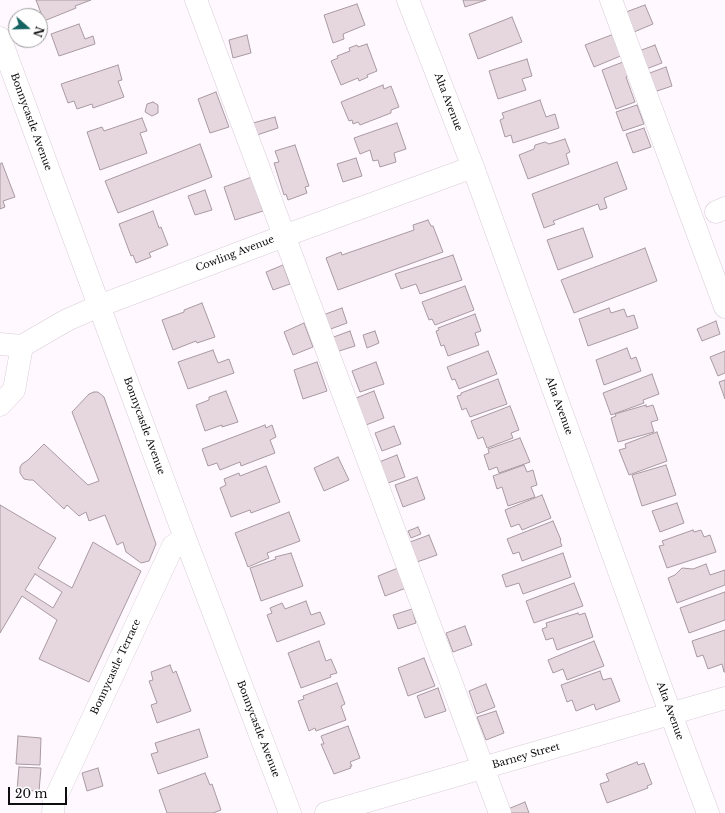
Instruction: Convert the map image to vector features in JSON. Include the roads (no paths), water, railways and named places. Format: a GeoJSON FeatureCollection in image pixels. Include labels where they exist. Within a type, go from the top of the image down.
{"type":"FeatureCollection","features":[{"type":"Feature","properties":{"kind":"street"},"geometry":{"type":"LineString","coordinates":[[196,0],[500,813]]}},
{"type":"Feature","properties":{"kind":"street","name":"Alta Avenue"},"geometry":{"type":"LineString","coordinates":[[408,0],[473,167],[708,813]]}},
{"type":"Feature","properties":{"kind":"street"},"geometry":{"type":"LineString","coordinates":[[611,0],[725,307]]}},
{"type":"Feature","properties":{"kind":"street","name":"Bonnycastle Avenue"},"geometry":{"type":"LineString","coordinates":[[0,38],[9,90],[99,306],[185,538],[290,813]]}},
{"type":"Feature","properties":{"kind":"street","name":"Cowling Avenue"},"geometry":{"type":"LineString","coordinates":[[22,346],[67,320],[99,306],[473,167]]}},
{"type":"Feature","properties":{"kind":"street"},"geometry":{"type":"LineString","coordinates":[[0,344],[22,346],[14,390],[0,405]]}},
{"type":"Feature","properties":{"kind":"street","name":"Bonnycastle Terrace"},"geometry":{"type":"LineString","coordinates":[[55,809],[173,546],[185,538]]}},
{"type":"Feature","properties":{"kind":"street","name":"Barney Street"},"geometry":{"type":"LineString","coordinates":[[326,813],[725,698]]}}]}
